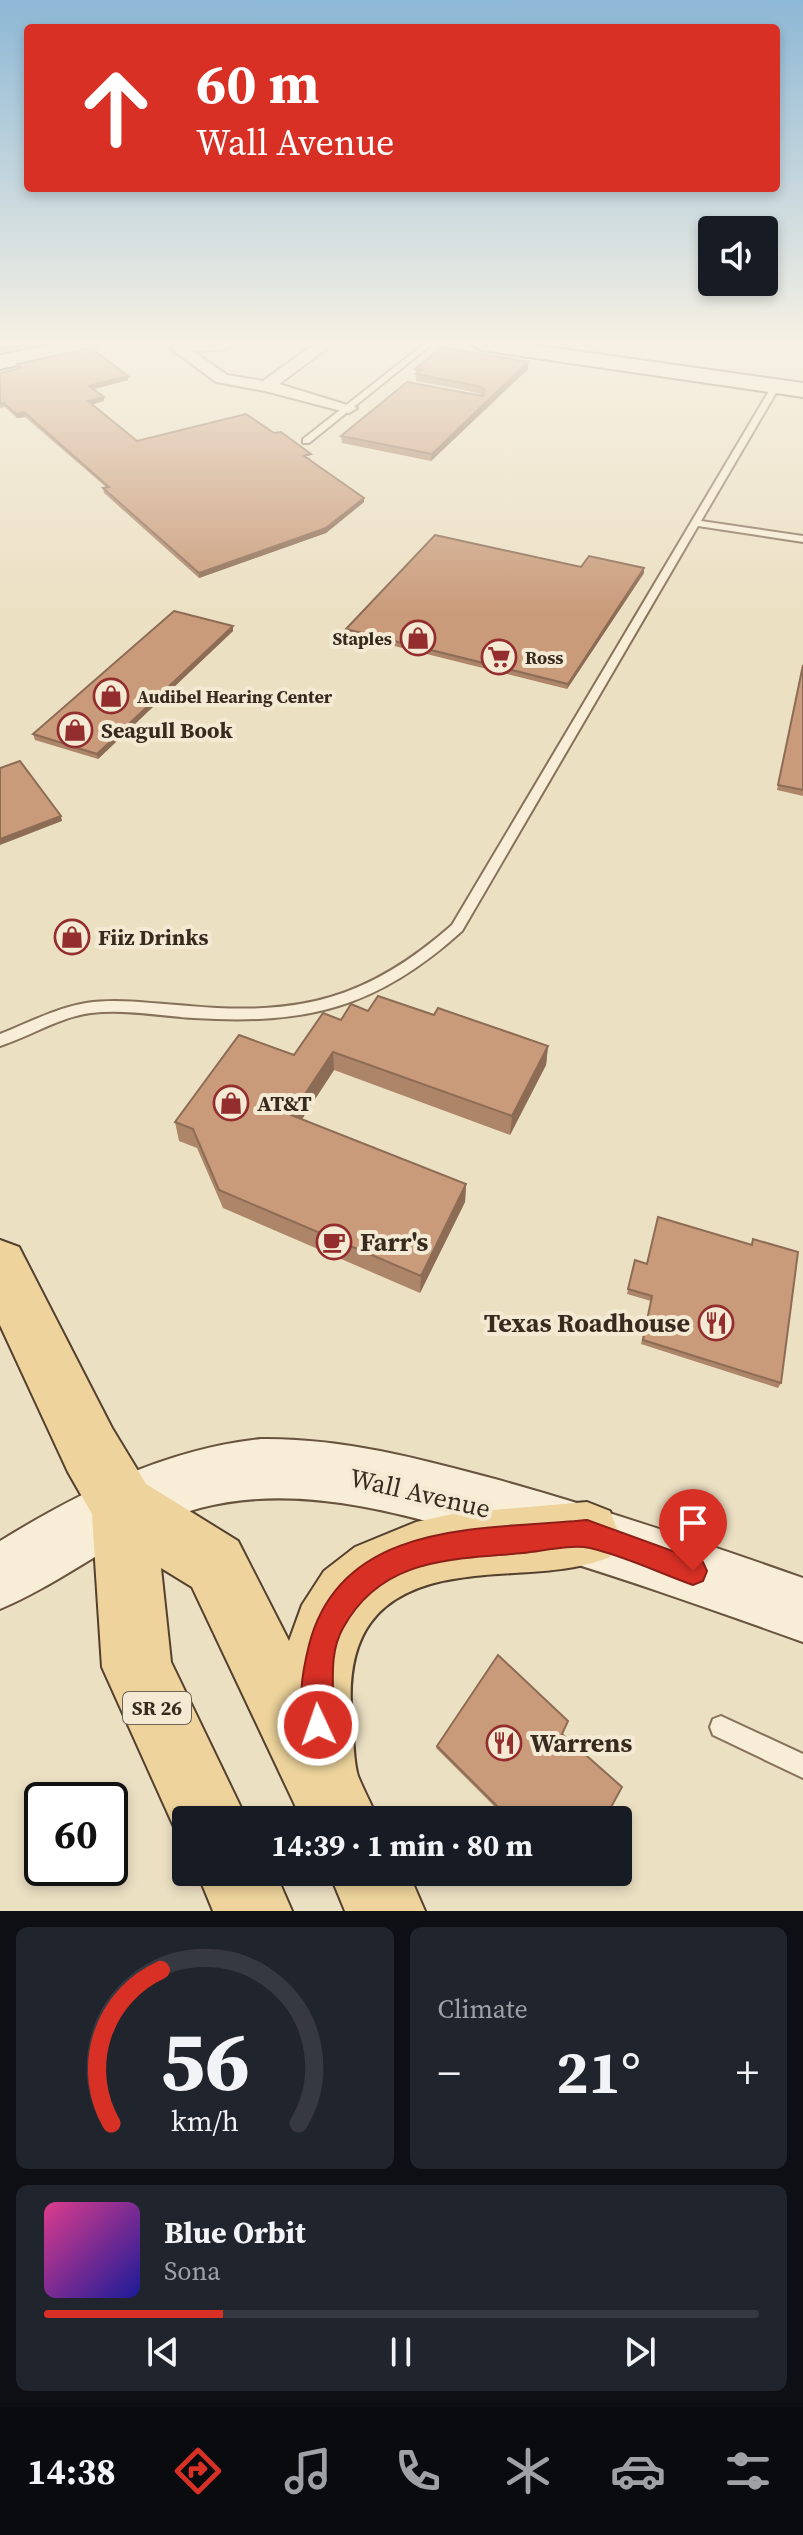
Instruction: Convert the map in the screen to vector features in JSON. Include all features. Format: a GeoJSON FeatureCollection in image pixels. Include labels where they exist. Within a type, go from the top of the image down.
{"type":"FeatureCollection","features":[{"type":"Feature","properties":{"kind":"main road","name":"SR 26"},"geometry":{"type":"LineString","coordinates":[[11,1298],[106,1478],[137,1667],[203,1806]]}},
{"type":"Feature","properties":{"kind":"main road"},"geometry":{"type":"LineString","coordinates":[[106,1478],[215,1564],[331,1800]]}},
{"type":"Feature","properties":{"kind":"main road"},"geometry":{"type":"LineString","coordinates":[[331,1800],[316,1676],[320,1649],[340,1603],[356,1585],[393,1561],[443,1547],[587,1534]]}},
{"type":"Feature","properties":{"kind":"main road"},"geometry":{"type":"LineString","coordinates":[[241,1886],[253,1911]]}},
{"type":"Feature","properties":{"kind":"main road"},"geometry":{"type":"LineString","coordinates":[[374,1886],[386,1911]]}},
{"type":"Feature","properties":{"kind":"street","name":"Wall Avenue"},"geometry":{"type":"LineString","coordinates":[[0,1577],[106,1478],[188,1483],[230,1472],[283,1470],[398,1483],[587,1534],[803,1610]]}},
{"type":"Feature","properties":{"kind":"lane"},"geometry":{"type":"LineString","coordinates":[[306,441],[316,433]]}},
{"type":"Feature","properties":{"kind":"lane"},"geometry":{"type":"LineString","coordinates":[[0,1040],[75,1011],[132,1007],[274,1015],[324,1007],[363,994],[434,952],[457,928],[749,433]]}},
{"type":"Feature","properties":{"kind":"lane"},"geometry":{"type":"LineString","coordinates":[[697,523],[803,539]]}},
{"type":"Feature","properties":{"kind":"lane"},"geometry":{"type":"LineString","coordinates":[[721,1727],[803,1766]]}},
{"type":"Feature","properties":{"kind":"building"},"geometry":{"type":"Polygon","coordinates":[[[48,433],[127,433],[137,441],[169,433],[283,433],[311,454],[304,456],[364,498],[326,528],[199,573],[103,488],[109,487],[48,433]]]}},
{"type":"Feature","properties":{"kind":"building"},"geometry":{"type":"Polygon","coordinates":[[[344,433],[454,433],[432,454],[341,436],[344,433]]]}},
{"type":"Feature","properties":{"kind":"building"},"geometry":{"type":"Polygon","coordinates":[[[435,535],[581,567],[589,556],[644,568],[568,684],[346,629],[435,535]]]}},
{"type":"Feature","properties":{"kind":"building"},"geometry":{"type":"Polygon","coordinates":[[[174,611],[233,626],[97,754],[33,734],[174,611]]]}},
{"type":"Feature","properties":{"kind":"building"},"geometry":{"type":"Polygon","coordinates":[[[803,665],[803,790],[778,785],[803,665]]]}},
{"type":"Feature","properties":{"kind":"building"},"geometry":{"type":"Polygon","coordinates":[[[20,761],[61,816],[0,839],[0,768],[20,761]]]}},
{"type":"Feature","properties":{"kind":"building"},"geometry":{"type":"Polygon","coordinates":[[[378,996],[434,1015],[438,1008],[548,1046],[512,1116],[333,1052],[291,1115],[466,1184],[421,1276],[219,1190],[193,1129],[175,1122],[239,1035],[294,1055],[323,1013],[341,1020],[351,1004],[368,1011],[378,996]]]}},
{"type":"Feature","properties":{"kind":"building","name":"Texas Roadhouse"},"geometry":{"type":"Polygon","coordinates":[[[658,1217],[752,1245],[753,1239],[798,1252],[781,1383],[643,1340],[652,1296],[628,1289],[635,1260],[647,1264],[658,1217]]]}},
{"type":"Feature","properties":{"kind":"building","name":"Warrens"},"geometry":{"type":"Polygon","coordinates":[[[498,1655],[568,1721],[562,1734],[622,1787],[612,1806],[497,1806],[437,1746],[498,1655]]]}},
{"type":"Feature","properties":{"kind":"place","name":"Staples"},"geometry":{"type":"Point","coordinates":[418,638]}},
{"type":"Feature","properties":{"kind":"place","name":"Ross"},"geometry":{"type":"Point","coordinates":[499,657]}},
{"type":"Feature","properties":{"kind":"place","name":"Audibel Hearing Center"},"geometry":{"type":"Point","coordinates":[111,696]}},
{"type":"Feature","properties":{"kind":"place","name":"Seagull Book"},"geometry":{"type":"Point","coordinates":[75,730]}},
{"type":"Feature","properties":{"kind":"place","name":"Fiiz Drinks"},"geometry":{"type":"Point","coordinates":[72,937]}},
{"type":"Feature","properties":{"kind":"place","name":"AT&T"},"geometry":{"type":"Point","coordinates":[231,1103]}},
{"type":"Feature","properties":{"kind":"place","name":"Farr's"},"geometry":{"type":"Point","coordinates":[334,1242]}},
{"type":"Feature","properties":{"kind":"place","name":"Texas Roadhouse"},"geometry":{"type":"Point","coordinates":[716,1323]}},
{"type":"Feature","properties":{"kind":"place","name":"Warrens"},"geometry":{"type":"Point","coordinates":[504,1743]}},
{"type":"Feature","properties":{"kind":"route"},"geometry":{"type":"LineString","coordinates":[[318,1725],[316,1676],[328,1625],[340,1603],[356,1585],[373,1571],[393,1561],[443,1547],[587,1534],[693,1571]]}}]}
